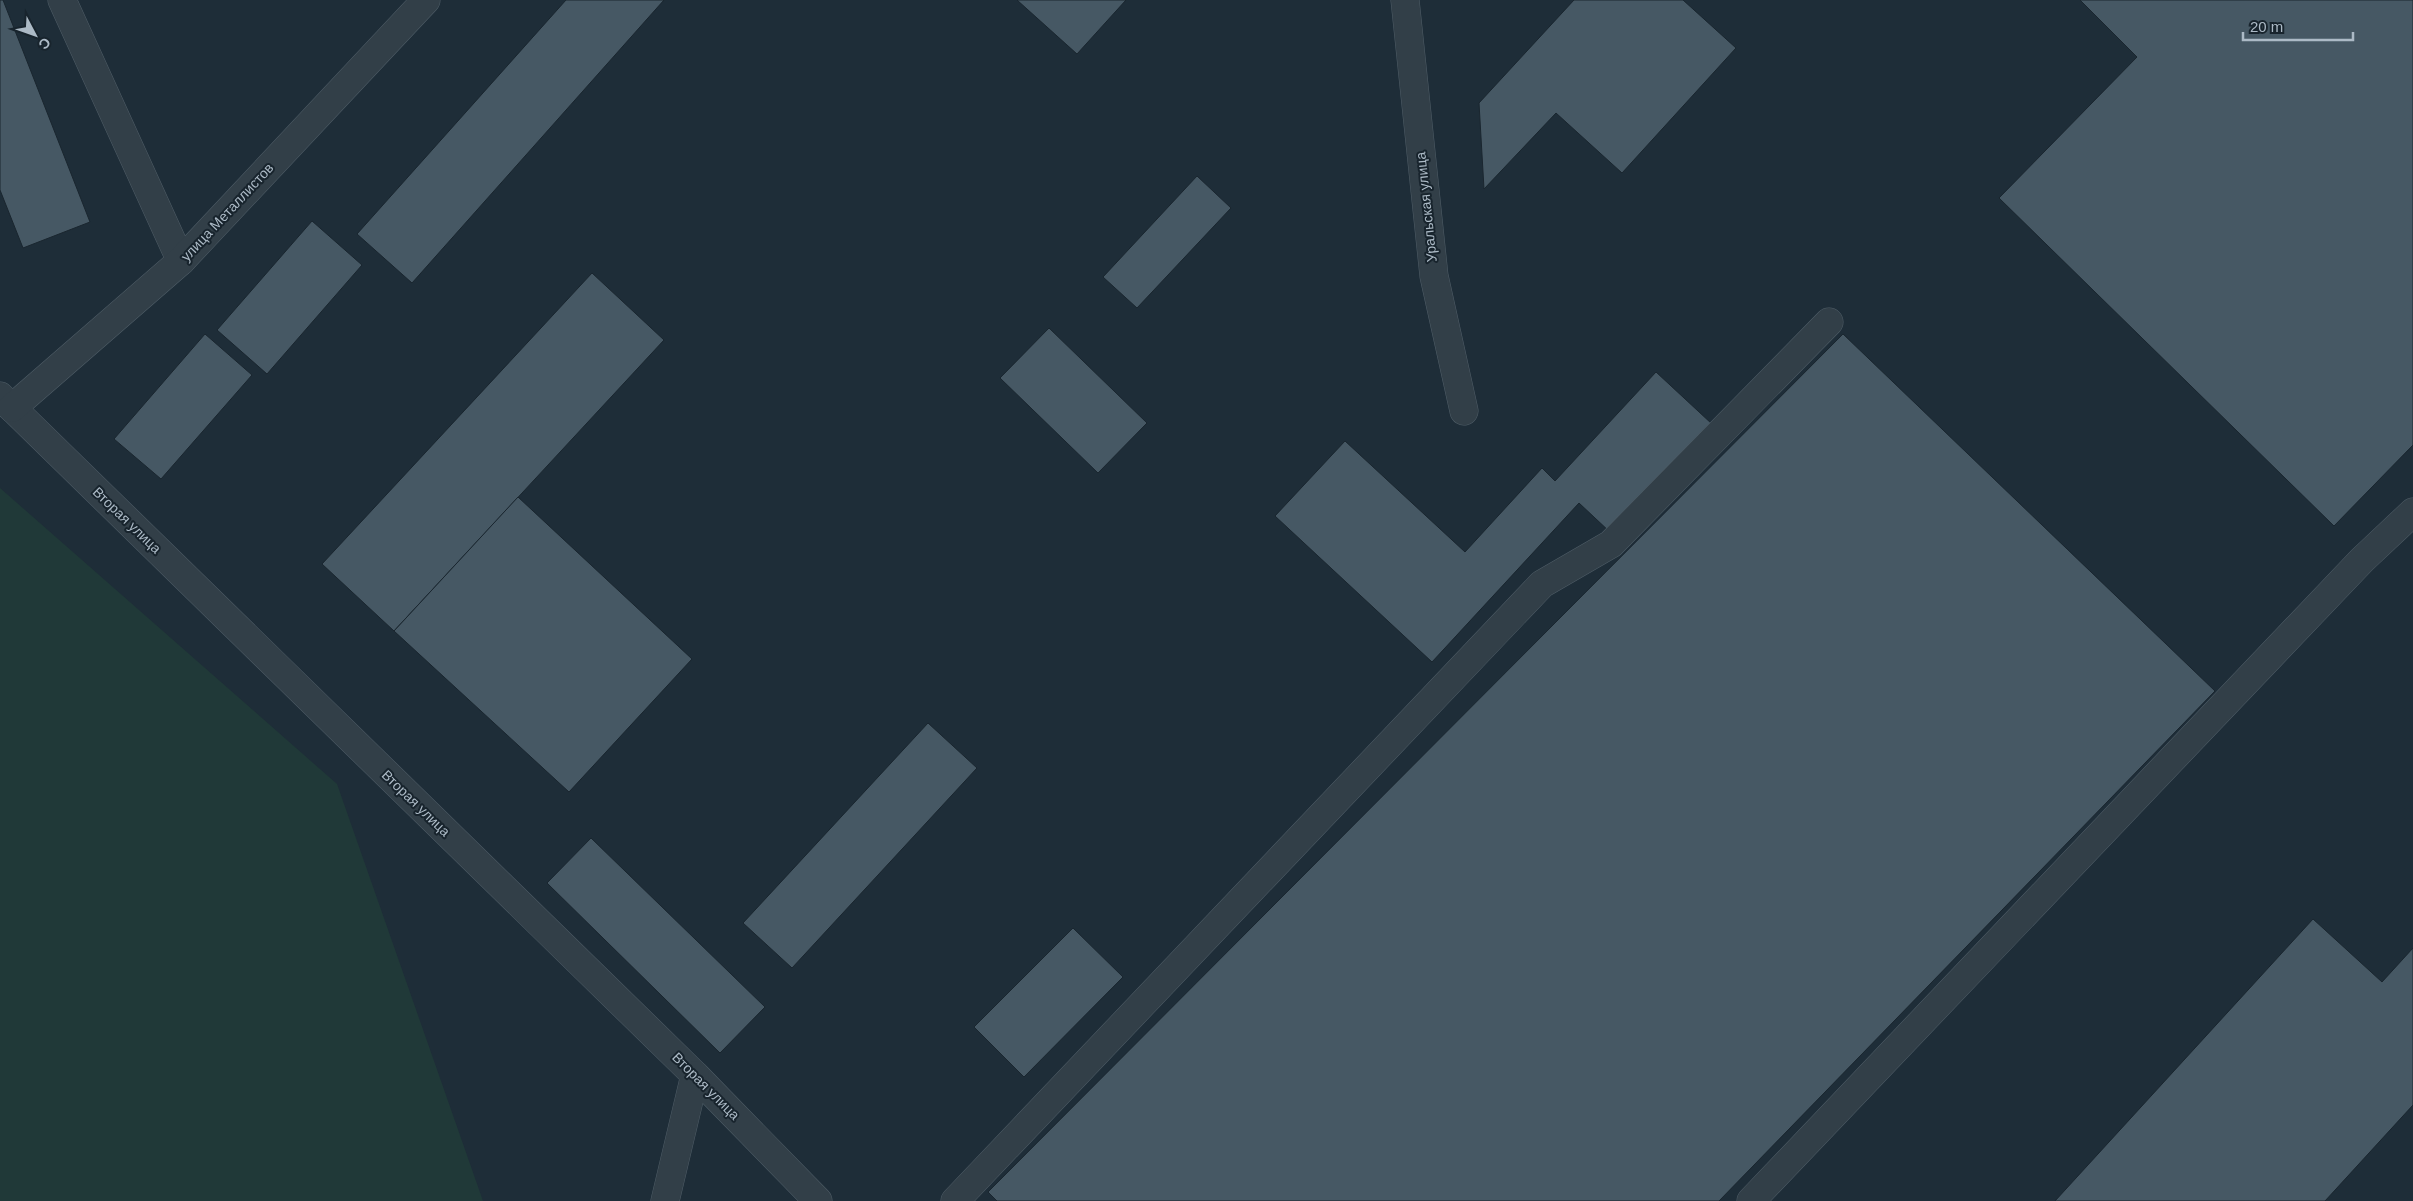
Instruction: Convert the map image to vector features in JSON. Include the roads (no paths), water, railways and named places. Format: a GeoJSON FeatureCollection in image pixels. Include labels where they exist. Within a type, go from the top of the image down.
{"type":"FeatureCollection","features":[{"type":"Feature","properties":{"kind":"street"},"geometry":{"type":"LineString","coordinates":[[62,0],[181,261]]}},
{"type":"Feature","properties":{"kind":"street","name":"улица Металлистов"},"geometry":{"type":"LineString","coordinates":[[6,402],[181,261],[426,0]]}},
{"type":"Feature","properties":{"kind":"street","name":"Уральская улица"},"geometry":{"type":"LineString","coordinates":[[1405,0],[1434,276],[1464,411]]}},
{"type":"Feature","properties":{"kind":"street"},"geometry":{"type":"LineString","coordinates":[[955,1201],[1542,584],[1611,544],[1829,322]]}},
{"type":"Feature","properties":{"kind":"street","name":"Вторая улица"},"geometry":{"type":"LineString","coordinates":[[6,402],[695,1075],[818,1201]]}},
{"type":"Feature","properties":{"kind":"street"},"geometry":{"type":"LineString","coordinates":[[1751,1201],[2362,560],[2413,512]]}},
{"type":"Feature","properties":{"kind":"street"},"geometry":{"type":"LineString","coordinates":[[665,1201],[695,1075]]}}]}
